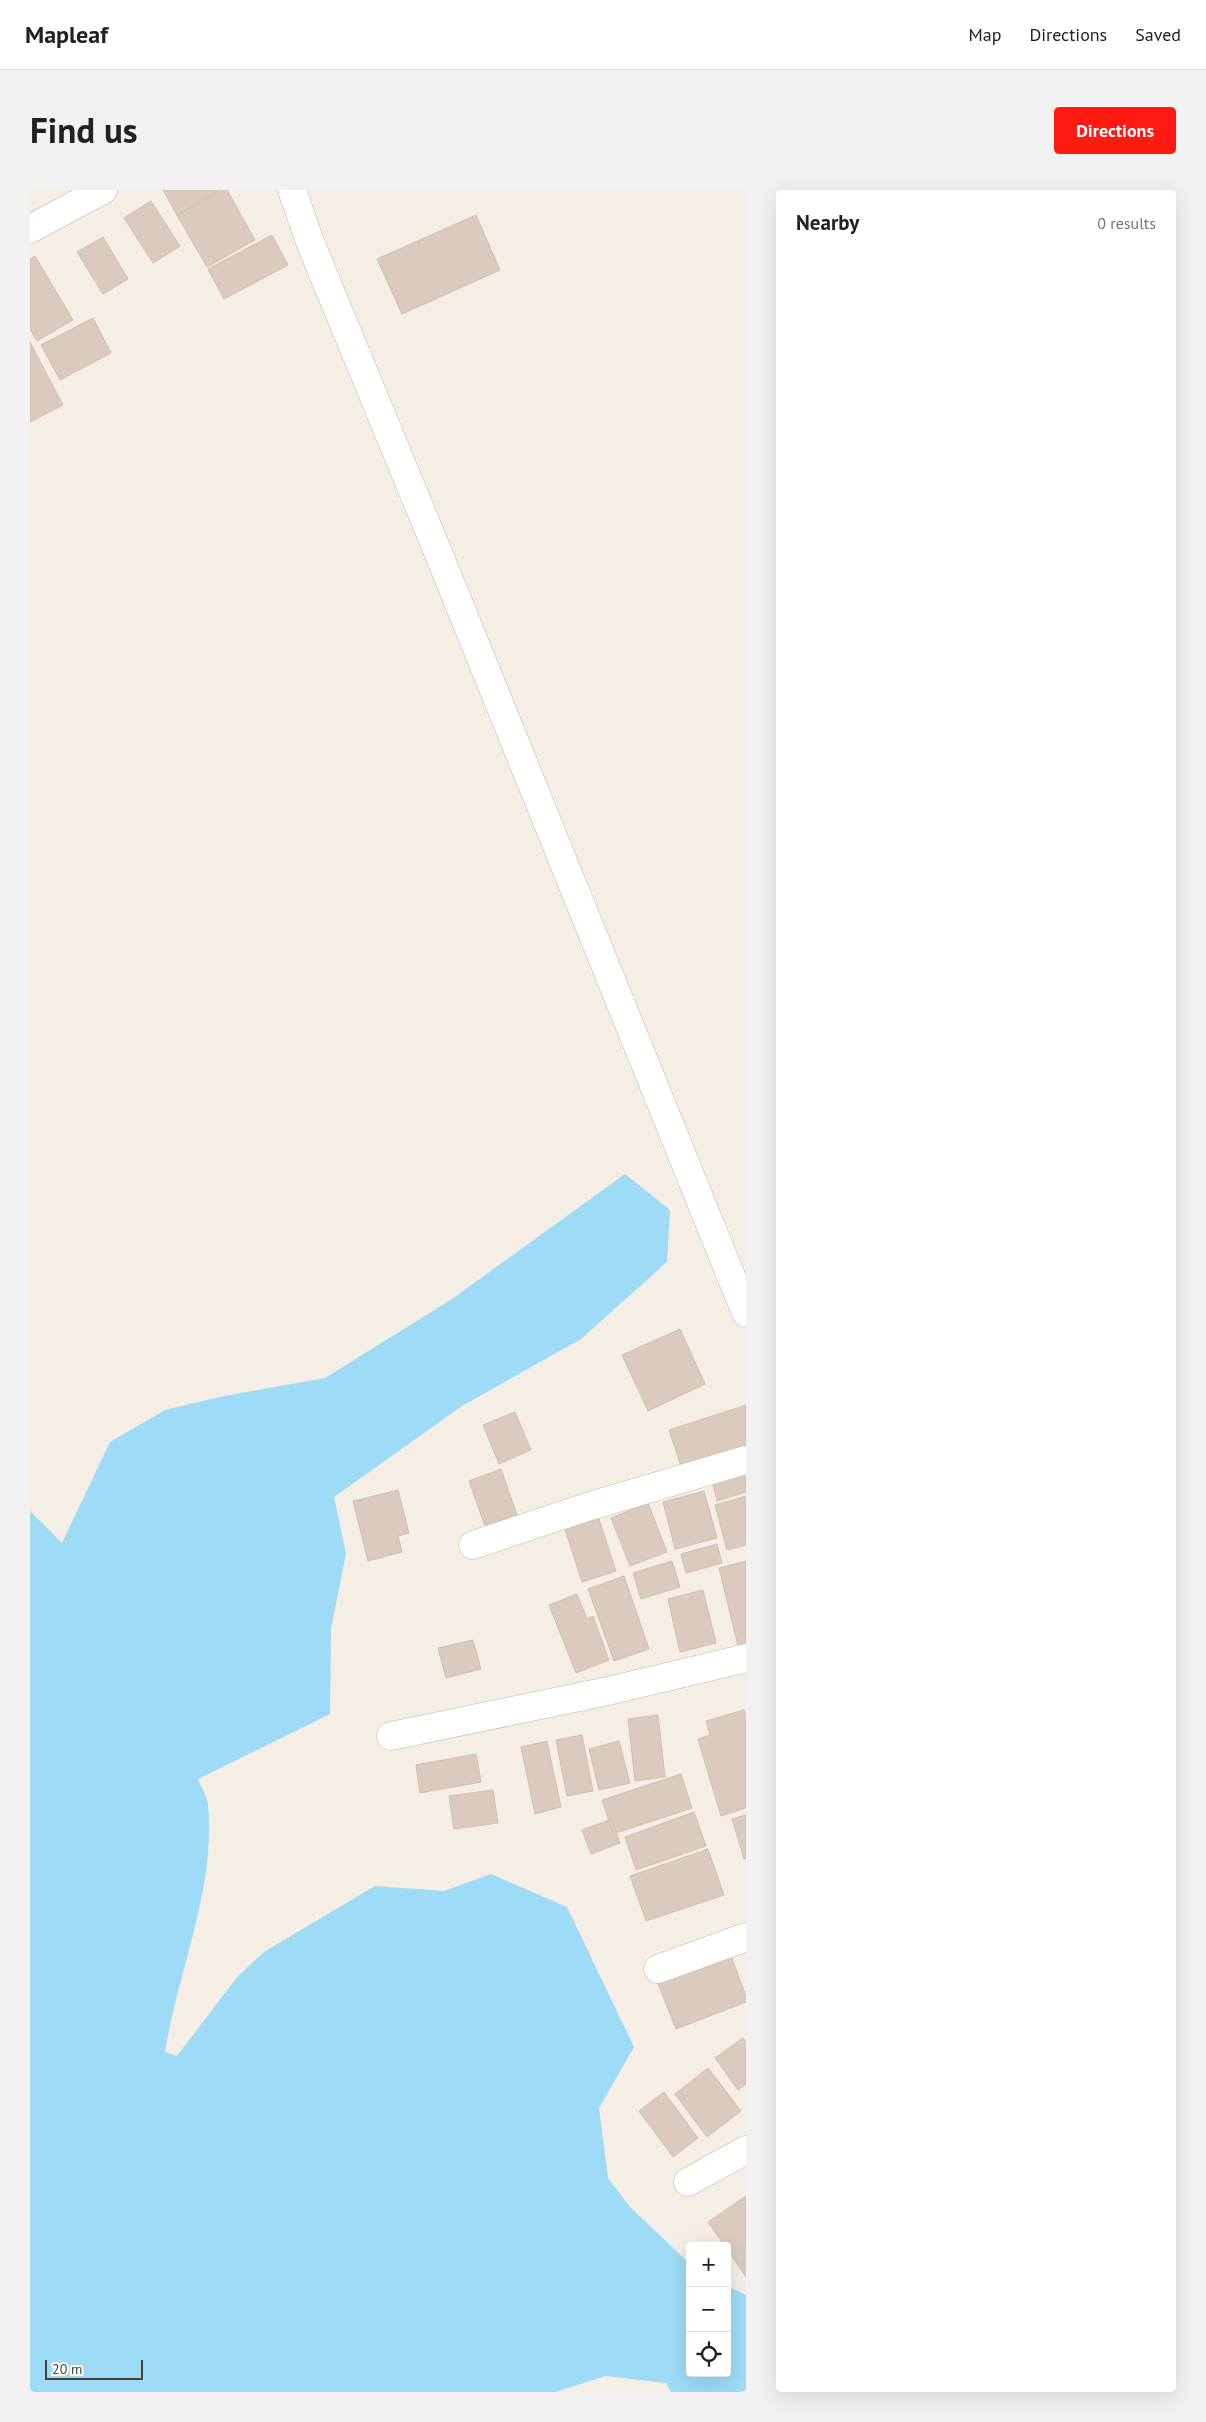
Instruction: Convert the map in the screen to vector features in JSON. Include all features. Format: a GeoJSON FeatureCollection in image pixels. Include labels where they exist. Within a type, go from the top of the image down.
{"type":"FeatureCollection","features":[{"type":"Feature","properties":{"kind":"street"},"geometry":{"type":"LineString","coordinates":[[30,229],[103,190]]}},
{"type":"Feature","properties":{"kind":"street"},"geometry":{"type":"LineString","coordinates":[[299,194],[310,242],[746,1313]]}},
{"type":"Feature","properties":{"kind":"street"},"geometry":{"type":"LineString","coordinates":[[473,1545],[590,1506],[746,1460]]}},
{"type":"Feature","properties":{"kind":"street"},"geometry":{"type":"LineString","coordinates":[[391,1736],[608,1691],[746,1658]]}},
{"type":"Feature","properties":{"kind":"street"},"geometry":{"type":"LineString","coordinates":[[658,1969],[746,1939]]}},
{"type":"Feature","properties":{"kind":"street"},"geometry":{"type":"LineString","coordinates":[[688,2182],[746,2150]]}},
{"type":"Feature","properties":{"kind":"water"},"geometry":{"type":"Polygon","coordinates":[[[625,1174],[670,1210],[667,1262],[581,1339],[462,1406],[334,1497],[346,1553],[331,1629],[330,1714],[198,1779],[208,1804],[209,1836],[206,1867],[201,1898],[165,2052],[177,2056],[238,1976],[264,1952],[375,1886],[444,1891],[491,1874],[567,1907],[634,2047],[599,2108],[608,2178],[630,2207],[686,2260],[686,2377],[731,2377],[731,2288],[746,2295],[746,2392],[671,2392],[666,2383],[606,2376],[555,2392],[30,2392],[30,1511],[62,1543],[110,1442],[165,1410],[224,1396],[325,1378],[452,1299],[625,1174]]]}},
{"type":"Feature","properties":{"kind":"building"},"geometry":{"type":"Polygon","coordinates":[[[163,190],[220,190],[177,215],[163,190]]]}},
{"type":"Feature","properties":{"kind":"building"},"geometry":{"type":"Polygon","coordinates":[[[223,190],[227,190],[255,240],[207,267],[177,215],[223,190]]]}},
{"type":"Feature","properties":{"kind":"building"},"geometry":{"type":"Polygon","coordinates":[[[151,201],[180,246],[153,263],[124,218],[151,201]]]}},
{"type":"Feature","properties":{"kind":"building"},"geometry":{"type":"Polygon","coordinates":[[[476,215],[500,270],[402,314],[377,259],[476,215]]]}},
{"type":"Feature","properties":{"kind":"building"},"geometry":{"type":"Polygon","coordinates":[[[272,235],[288,265],[224,299],[208,269],[272,235]]]}},
{"type":"Feature","properties":{"kind":"building"},"geometry":{"type":"Polygon","coordinates":[[[103,237],[128,279],[103,294],[77,252],[103,237]]]}},
{"type":"Feature","properties":{"kind":"building"},"geometry":{"type":"Polygon","coordinates":[[[35,256],[73,320],[37,341],[30,329],[30,259],[35,256]]]}},
{"type":"Feature","properties":{"kind":"building"},"geometry":{"type":"Polygon","coordinates":[[[93,318],[111,353],[60,380],[41,345],[93,318]]]}},
{"type":"Feature","properties":{"kind":"building"},"geometry":{"type":"Polygon","coordinates":[[[30,342],[63,405],[30,422],[30,342]]]}},
{"type":"Feature","properties":{"kind":"building"},"geometry":{"type":"Polygon","coordinates":[[[680,1329],[705,1384],[648,1411],[622,1355],[680,1329]]]}},
{"type":"Feature","properties":{"kind":"building"},"geometry":{"type":"Polygon","coordinates":[[[746,1405],[746,1451],[683,1472],[669,1430],[746,1405]]]}},
{"type":"Feature","properties":{"kind":"building"},"geometry":{"type":"Polygon","coordinates":[[[515,1412],[531,1450],[499,1464],[483,1425],[515,1412]]]}},
{"type":"Feature","properties":{"kind":"building"},"geometry":{"type":"Polygon","coordinates":[[[746,1466],[746,1492],[717,1501],[711,1476],[746,1466]]]}},
{"type":"Feature","properties":{"kind":"building"},"geometry":{"type":"Polygon","coordinates":[[[501,1469],[517,1515],[485,1526],[469,1481],[501,1469]]]}},
{"type":"Feature","properties":{"kind":"building"},"geometry":{"type":"Polygon","coordinates":[[[398,1490],[409,1533],[398,1536],[402,1552],[368,1561],[353,1501],[398,1490]]]}},
{"type":"Feature","properties":{"kind":"building"},"geometry":{"type":"Polygon","coordinates":[[[704,1491],[717,1538],[675,1549],[663,1502],[704,1491]]]}},
{"type":"Feature","properties":{"kind":"building"},"geometry":{"type":"Polygon","coordinates":[[[746,1496],[746,1545],[727,1550],[715,1505],[746,1496]]]}},
{"type":"Feature","properties":{"kind":"building"},"geometry":{"type":"Polygon","coordinates":[[[648,1503],[667,1552],[630,1566],[611,1518],[648,1503]]]}},
{"type":"Feature","properties":{"kind":"building"},"geometry":{"type":"Polygon","coordinates":[[[597,1513],[616,1571],[582,1582],[563,1523],[597,1513]]]}},
{"type":"Feature","properties":{"kind":"building"},"geometry":{"type":"Polygon","coordinates":[[[717,1544],[722,1563],[686,1573],[681,1554],[717,1544]]]}},
{"type":"Feature","properties":{"kind":"building"},"geometry":{"type":"Polygon","coordinates":[[[672,1561],[680,1587],[641,1599],[633,1573],[672,1561]]]}},
{"type":"Feature","properties":{"kind":"building"},"geometry":{"type":"Polygon","coordinates":[[[746,1561],[746,1648],[739,1650],[719,1568],[746,1561]]]}},
{"type":"Feature","properties":{"kind":"building"},"geometry":{"type":"Polygon","coordinates":[[[624,1576],[649,1649],[614,1661],[588,1589],[624,1576]]]}},
{"type":"Feature","properties":{"kind":"building"},"geometry":{"type":"Polygon","coordinates":[[[703,1590],[716,1643],[680,1652],[668,1599],[703,1590]]]}},
{"type":"Feature","properties":{"kind":"building"},"geometry":{"type":"Polygon","coordinates":[[[577,1594],[587,1619],[593,1616],[609,1660],[576,1673],[549,1605],[577,1594]]]}},
{"type":"Feature","properties":{"kind":"building"},"geometry":{"type":"Polygon","coordinates":[[[473,1640],[481,1669],[446,1678],[438,1648],[473,1640]]]}},
{"type":"Feature","properties":{"kind":"building"},"geometry":{"type":"Polygon","coordinates":[[[744,1710],[746,1716],[746,1808],[721,1816],[698,1739],[710,1735],[706,1721],[744,1710]]]}},
{"type":"Feature","properties":{"kind":"building"},"geometry":{"type":"Polygon","coordinates":[[[658,1715],[665,1777],[635,1781],[628,1719],[658,1715]]]}},
{"type":"Feature","properties":{"kind":"building"},"geometry":{"type":"Polygon","coordinates":[[[582,1735],[593,1791],[567,1796],[556,1740],[582,1735]]]}},
{"type":"Feature","properties":{"kind":"building"},"geometry":{"type":"Polygon","coordinates":[[[547,1741],[561,1807],[535,1814],[521,1747],[547,1741]]]}},
{"type":"Feature","properties":{"kind":"building"},"geometry":{"type":"Polygon","coordinates":[[[619,1741],[630,1783],[599,1790],[589,1749],[619,1741]]]}},
{"type":"Feature","properties":{"kind":"building"},"geometry":{"type":"Polygon","coordinates":[[[476,1754],[481,1782],[420,1793],[416,1765],[476,1754]]]}},
{"type":"Feature","properties":{"kind":"building"},"geometry":{"type":"Polygon","coordinates":[[[681,1774],[692,1808],[613,1834],[602,1800],[681,1774]]]}},
{"type":"Feature","properties":{"kind":"building"},"geometry":{"type":"Polygon","coordinates":[[[493,1790],[498,1823],[454,1829],[449,1796],[493,1790]]]}},
{"type":"Feature","properties":{"kind":"building"},"geometry":{"type":"Polygon","coordinates":[[[694,1812],[706,1846],[636,1870],[625,1837],[694,1812]]]}},
{"type":"Feature","properties":{"kind":"building"},"geometry":{"type":"Polygon","coordinates":[[[746,1815],[746,1859],[744,1859],[732,1819],[746,1815]]]}},
{"type":"Feature","properties":{"kind":"building"},"geometry":{"type":"Polygon","coordinates":[[[612,1819],[620,1843],[591,1854],[582,1830],[612,1819]]]}},
{"type":"Feature","properties":{"kind":"building"},"geometry":{"type":"Polygon","coordinates":[[[708,1849],[724,1895],[646,1921],[630,1876],[708,1849]]]}},
{"type":"Feature","properties":{"kind":"building"},"geometry":{"type":"Polygon","coordinates":[[[730,1953],[746,1996],[746,2002],[676,2029],[657,1981],[730,1953]]]}},
{"type":"Feature","properties":{"kind":"building"},"geometry":{"type":"Polygon","coordinates":[[[743,2038],[746,2042],[746,2084],[738,2090],[715,2058],[743,2038]]]}},
{"type":"Feature","properties":{"kind":"building"},"geometry":{"type":"Polygon","coordinates":[[[708,2068],[741,2111],[707,2137],[675,2094],[708,2068]]]}},
{"type":"Feature","properties":{"kind":"building"},"geometry":{"type":"Polygon","coordinates":[[[664,2092],[698,2138],[673,2157],[639,2111],[664,2092]]]}},
{"type":"Feature","properties":{"kind":"building"},"geometry":{"type":"Polygon","coordinates":[[[746,2196],[746,2277],[731,2255],[731,2242],[722,2242],[708,2222],[746,2196]]]}}]}
